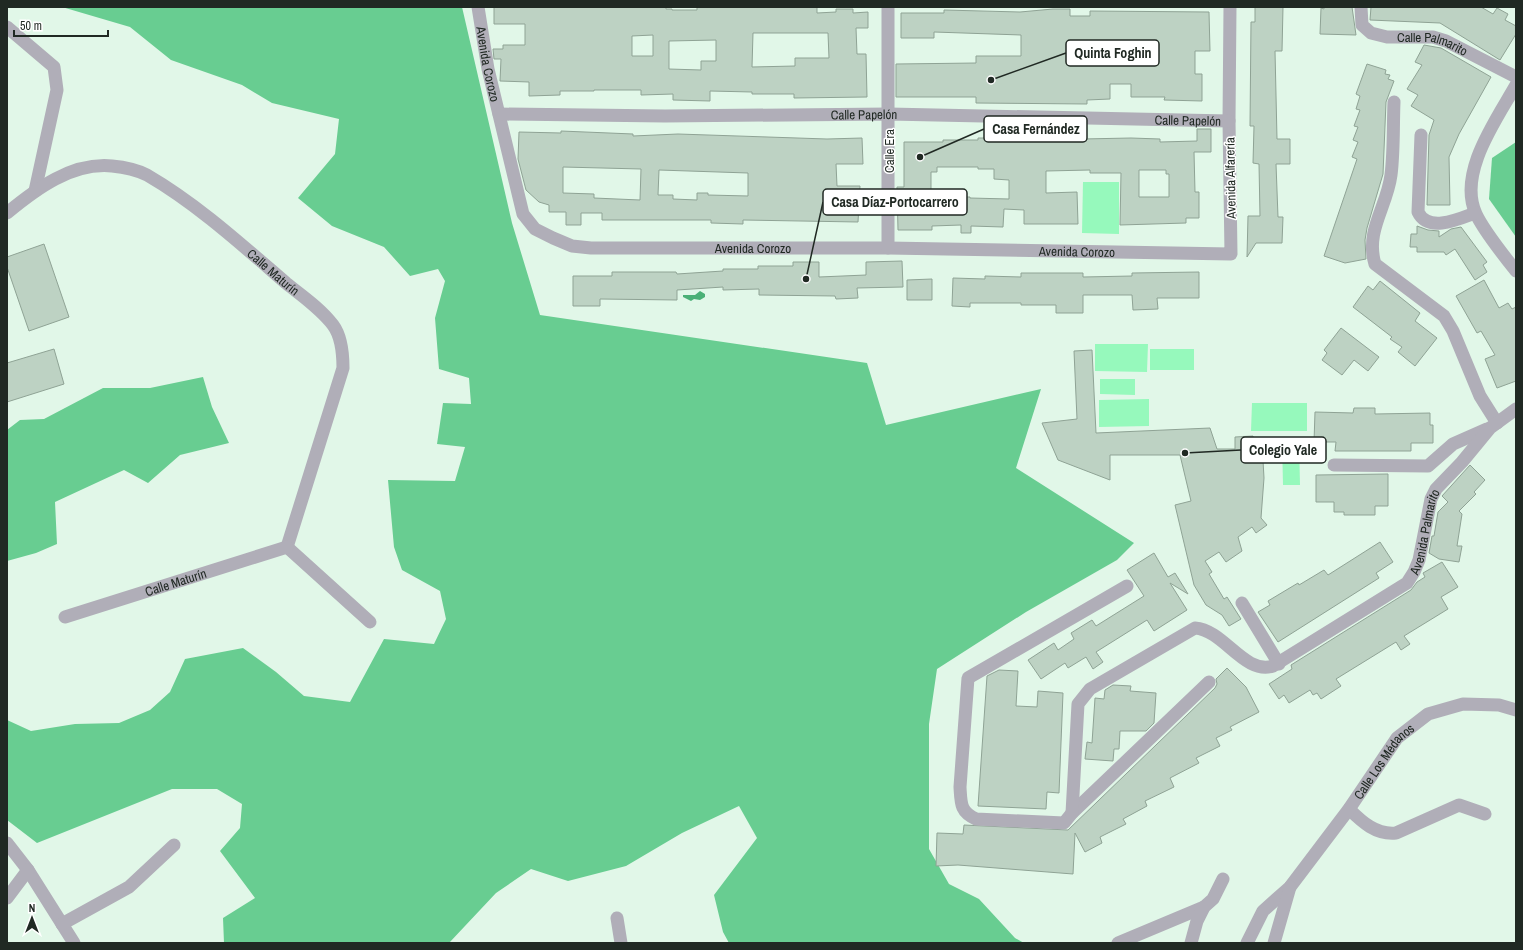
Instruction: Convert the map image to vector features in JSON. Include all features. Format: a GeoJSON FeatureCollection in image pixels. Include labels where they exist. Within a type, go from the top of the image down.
{"type":"FeatureCollection","features":[{"type":"Feature","properties":{"kind":"street","name":"Avenida Corozo"},"geometry":{"type":"LineString","coordinates":[[478,7],[488,69],[523,214],[535,229],[572,246],[591,248],[888,248],[1231,254]]}},
{"type":"Feature","properties":{"kind":"street","name":"Calle Era"},"geometry":{"type":"LineString","coordinates":[[888,7],[888,248]]}},
{"type":"Feature","properties":{"kind":"street","name":"Avenida Alfarería"},"geometry":{"type":"LineString","coordinates":[[1230,7],[1229,121],[1231,254]]}},
{"type":"Feature","properties":{"kind":"street","name":"Calle Palmarito"},"geometry":{"type":"LineString","coordinates":[[1362,7],[1362,25],[1371,33],[1388,36],[1433,36],[1446,41],[1516,78]]}},
{"type":"Feature","properties":{"kind":"street"},"geometry":{"type":"LineString","coordinates":[[7,28],[54,66],[57,78],[57,90],[35,191]]}},
{"type":"Feature","properties":{"kind":"street"},"geometry":{"type":"LineString","coordinates":[[1516,85],[1476,157],[1471,182],[1475,213],[1516,272]]}},
{"type":"Feature","properties":{"kind":"street"},"geometry":{"type":"LineString","coordinates":[[1334,465],[1428,466],[1453,444],[1493,426],[1453,331],[1444,316],[1375,264],[1371,251],[1372,238],[1390,176],[1394,102]]}},
{"type":"Feature","properties":{"kind":"street","name":"Calle Papelón"},"geometry":{"type":"LineString","coordinates":[[499,114],[672,116],[889,114],[1229,121]]}},
{"type":"Feature","properties":{"kind":"street"},"geometry":{"type":"LineString","coordinates":[[1421,135],[1418,212],[1421,218],[1427,222],[1443,223],[1475,213]]}},
{"type":"Feature","properties":{"kind":"street","name":"Calle Maturín"},"geometry":{"type":"LineString","coordinates":[[7,213],[35,191],[63,175],[84,168],[111,165],[145,174],[181,197],[260,259],[322,313],[334,326],[343,351],[343,368],[287,547],[65,616]]}},
{"type":"Feature","properties":{"kind":"street","name":"Avenida Palmarito"},"geometry":{"type":"LineString","coordinates":[[1279,664],[1406,583],[1414,572],[1419,560],[1431,499],[1436,489],[1493,426],[1516,409]]}},
{"type":"Feature","properties":{"kind":"street"},"geometry":{"type":"LineString","coordinates":[[287,547],[370,622]]}},
{"type":"Feature","properties":{"kind":"street"},"geometry":{"type":"LineString","coordinates":[[1127,586],[968,678],[960,787],[961,804],[967,815],[976,819],[1064,823],[1072,813],[1209,682]]}},
{"type":"Feature","properties":{"kind":"street"},"geometry":{"type":"LineString","coordinates":[[1072,813],[1078,704],[1090,689],[1195,628],[1203,629],[1213,634],[1250,663],[1267,668],[1279,664],[1242,604]]}},
{"type":"Feature","properties":{"kind":"street","name":"Calle Los Médanos"},"geometry":{"type":"LineString","coordinates":[[1247,943],[1264,911],[1290,887],[1349,809],[1397,738],[1428,714],[1463,704],[1499,704],[1516,710]]}},
{"type":"Feature","properties":{"kind":"street"},"geometry":{"type":"LineString","coordinates":[[1349,809],[1378,832],[1386,834],[1396,833],[1459,805],[1485,814]]}},
{"type":"Feature","properties":{"kind":"street"},"geometry":{"type":"LineString","coordinates":[[7,843],[28,870],[74,943]]}},
{"type":"Feature","properties":{"kind":"street"},"geometry":{"type":"LineString","coordinates":[[62,924],[129,887],[174,844]]}},
{"type":"Feature","properties":{"kind":"street"},"geometry":{"type":"LineString","coordinates":[[7,898],[28,870]]}},
{"type":"Feature","properties":{"kind":"street"},"geometry":{"type":"LineString","coordinates":[[1118,943],[1204,908],[1214,899],[1223,879]]}},
{"type":"Feature","properties":{"kind":"street","name":"Calle Los Médanos"},"geometry":{"type":"LineString","coordinates":[[1274,943],[1290,887]]}},
{"type":"Feature","properties":{"kind":"street"},"geometry":{"type":"LineString","coordinates":[[1191,943],[1204,908]]}},
{"type":"Feature","properties":{"kind":"street"},"geometry":{"type":"LineString","coordinates":[[617,918],[622,943]]}},
{"type":"Feature","properties":{"kind":"shaded area"},"geometry":{"type":"Polygon","coordinates":[[[62,7],[462,7],[512,223],[540,315],[867,363],[886,425],[1041,389],[1016,468],[1134,543],[1117,560],[1026,612],[937,669],[929,724],[929,849],[949,884],[979,899],[1015,938],[1024,943],[729,943],[723,932],[714,895],[757,838],[739,806],[682,833],[626,866],[568,881],[531,869],[496,893],[449,943],[224,943],[223,918],[255,898],[220,851],[240,828],[242,804],[217,789],[172,789],[37,843],[7,820],[7,720],[31,731],[75,724],[119,723],[150,710],[170,692],[185,659],[243,648],[276,672],[304,696],[350,702],[384,639],[434,644],[446,619],[440,591],[402,570],[394,547],[388,480],[455,481],[465,447],[437,444],[443,403],[471,404],[469,378],[439,369],[435,318],[445,281],[438,269],[410,276],[384,247],[332,226],[298,198],[335,154],[339,119],[272,103],[242,85],[171,60],[130,27],[62,7]]]}},
{"type":"Feature","properties":{"kind":"shaded area"},"geometry":{"type":"Polygon","coordinates":[[[1516,142],[1516,237],[1489,199],[1492,158],[1516,142]]]}},
{"type":"Feature","properties":{"kind":"shaded area"},"geometry":{"type":"Polygon","coordinates":[[[1083,182],[1119,182],[1119,234],[1082,233],[1083,182]]]}},
{"type":"Feature","properties":{"kind":"shaded area"},"geometry":{"type":"Polygon","coordinates":[[[700,291],[705,294],[705,297],[700,300],[694,299],[691,301],[683,297],[683,295],[695,295],[700,291]]]}},
{"type":"Feature","properties":{"kind":"shaded area"},"geometry":{"type":"Polygon","coordinates":[[[1095,344],[1148,344],[1147,372],[1095,371],[1095,344]]]}},
{"type":"Feature","properties":{"kind":"shaded area"},"geometry":{"type":"Polygon","coordinates":[[[1150,349],[1194,349],[1194,370],[1150,370],[1150,349]]]}},
{"type":"Feature","properties":{"kind":"shaded area"},"geometry":{"type":"Polygon","coordinates":[[[203,377],[212,407],[229,443],[180,455],[148,483],[124,470],[55,502],[57,544],[36,553],[7,561],[7,430],[20,420],[44,419],[103,388],[150,388],[203,377]]]}},
{"type":"Feature","properties":{"kind":"shaded area"},"geometry":{"type":"Polygon","coordinates":[[[1100,379],[1135,379],[1135,395],[1100,394],[1100,379]]]}},
{"type":"Feature","properties":{"kind":"shaded area"},"geometry":{"type":"Polygon","coordinates":[[[1149,399],[1149,426],[1099,427],[1099,400],[1149,399]]]}},
{"type":"Feature","properties":{"kind":"shaded area"},"geometry":{"type":"Polygon","coordinates":[[[1252,403],[1307,403],[1307,431],[1251,431],[1252,403]]]}},
{"type":"Feature","properties":{"kind":"shaded area"},"geometry":{"type":"Polygon","coordinates":[[[1299,440],[1300,485],[1283,485],[1282,441],[1299,440]]]}},
{"type":"Feature","properties":{"kind":"building"},"geometry":{"type":"Polygon","coordinates":[[[494,7],[666,7],[666,9],[672,10],[697,10],[697,7],[817,7],[817,13],[836,12],[836,9],[853,9],[853,13],[868,12],[868,28],[856,28],[857,54],[866,54],[867,97],[794,98],[794,94],[752,94],[752,92],[710,91],[710,101],[673,100],[673,94],[641,95],[641,90],[560,91],[560,95],[529,96],[529,82],[500,81],[501,59],[494,59],[493,49],[503,49],[503,45],[525,45],[525,24],[494,24],[494,7]],[[753,33],[752,67],[795,66],[795,58],[829,58],[828,33],[753,33]],[[653,35],[632,36],[632,56],[653,56],[653,35]],[[716,40],[669,41],[669,69],[701,70],[701,61],[716,61],[716,40]]]}},
{"type":"Feature","properties":{"kind":"building"},"geometry":{"type":"Polygon","coordinates":[[[1255,7],[1283,7],[1282,51],[1275,51],[1277,139],[1290,139],[1290,164],[1276,164],[1278,217],[1283,217],[1282,243],[1256,243],[1247,257],[1248,216],[1260,216],[1259,164],[1253,163],[1254,126],[1250,126],[1251,22],[1255,22],[1255,7]]]}},
{"type":"Feature","properties":{"kind":"building"},"geometry":{"type":"Polygon","coordinates":[[[1324,7],[1352,7],[1356,35],[1320,34],[1321,8],[1324,9],[1324,7]]]}},
{"type":"Feature","properties":{"kind":"building"},"geometry":{"type":"Polygon","coordinates":[[[1371,7],[1481,7],[1493,14],[1497,8],[1508,14],[1505,20],[1516,26],[1516,34],[1500,60],[1440,23],[1370,20],[1371,7]]]}},
{"type":"Feature","properties":{"kind":"building"},"geometry":{"type":"Polygon","coordinates":[[[1070,9],[1070,16],[1090,16],[1090,11],[1209,12],[1210,51],[1195,51],[1195,74],[1202,74],[1202,101],[1164,100],[1165,97],[1131,97],[1131,84],[1110,84],[1110,99],[1087,100],[1087,104],[976,103],[976,97],[896,97],[896,64],[976,63],[976,56],[1021,56],[1021,35],[934,32],[934,38],[901,38],[901,13],[944,13],[944,10],[1020,12],[1070,9]]]}},
{"type":"Feature","properties":{"kind":"building"},"geometry":{"type":"Polygon","coordinates":[[[1424,45],[1441,48],[1491,77],[1459,134],[1449,157],[1450,205],[1427,205],[1429,135],[1434,120],[1411,106],[1418,95],[1407,89],[1422,65],[1415,62],[1424,45]]]}},
{"type":"Feature","properties":{"kind":"building"},"geometry":{"type":"Polygon","coordinates":[[[1367,64],[1386,70],[1385,74],[1390,75],[1388,79],[1394,81],[1386,102],[1383,174],[1367,228],[1365,240],[1366,259],[1345,263],[1324,256],[1357,159],[1352,157],[1358,142],[1353,140],[1358,127],[1354,126],[1360,110],[1356,109],[1360,96],[1356,94],[1367,64]]]}},
{"type":"Feature","properties":{"kind":"building"},"geometry":{"type":"Polygon","coordinates":[[[1197,129],[1211,129],[1211,152],[1194,152],[1195,192],[1199,192],[1199,218],[1186,218],[1186,223],[1120,225],[1121,173],[1090,173],[1090,170],[1046,171],[1046,193],[1077,192],[1078,224],[1024,224],[1024,210],[1004,209],[1003,227],[971,226],[971,233],[961,233],[961,225],[932,226],[932,230],[898,230],[897,187],[904,187],[904,142],[943,142],[943,140],[978,140],[978,138],[1017,138],[1017,133],[1033,133],[1033,140],[1131,138],[1160,139],[1160,142],[1197,141],[1197,129]],[[937,167],[937,172],[931,172],[931,197],[1009,199],[1009,180],[994,179],[994,169],[978,169],[978,167],[937,167]],[[1139,170],[1139,197],[1169,197],[1169,174],[1166,174],[1166,170],[1139,170]]]}},
{"type":"Feature","properties":{"kind":"building"},"geometry":{"type":"Polygon","coordinates":[[[561,131],[633,134],[633,136],[678,134],[827,139],[862,138],[863,164],[836,164],[837,186],[860,186],[858,222],[743,220],[743,224],[711,223],[711,220],[602,220],[602,213],[581,213],[581,225],[566,225],[566,212],[549,212],[549,205],[539,202],[526,190],[518,159],[519,132],[561,133],[561,131]],[[563,167],[563,193],[594,194],[594,198],[640,200],[641,169],[563,167]],[[659,170],[658,195],[673,195],[673,199],[697,200],[697,193],[708,193],[708,195],[748,196],[748,173],[659,170]]]}},
{"type":"Feature","properties":{"kind":"building"},"geometry":{"type":"Polygon","coordinates":[[[1417,226],[1428,230],[1439,231],[1439,237],[1451,229],[1461,227],[1487,262],[1483,265],[1487,272],[1475,280],[1455,249],[1446,255],[1444,252],[1417,252],[1417,247],[1410,247],[1411,234],[1417,234],[1417,226]]]}},
{"type":"Feature","properties":{"kind":"building"},"geometry":{"type":"Polygon","coordinates":[[[44,244],[69,317],[29,331],[7,267],[7,257],[44,244]]]}},
{"type":"Feature","properties":{"kind":"building"},"geometry":{"type":"Polygon","coordinates":[[[902,261],[903,287],[857,288],[858,298],[836,299],[835,296],[759,295],[759,289],[723,290],[723,287],[677,290],[677,300],[600,299],[600,306],[573,306],[573,276],[612,276],[612,272],[676,272],[677,274],[723,271],[723,269],[758,269],[758,266],[793,266],[793,262],[819,262],[819,277],[866,275],[866,262],[902,261]]]}},
{"type":"Feature","properties":{"kind":"building"},"geometry":{"type":"Polygon","coordinates":[[[1199,272],[1199,298],[1157,298],[1158,309],[1133,310],[1132,295],[1083,295],[1083,313],[1056,313],[1056,305],[1021,305],[1021,303],[970,303],[970,307],[952,306],[953,278],[985,279],[985,276],[1021,277],[1021,273],[1083,273],[1083,277],[1132,276],[1132,273],[1199,272]]]}},
{"type":"Feature","properties":{"kind":"building"},"geometry":{"type":"Polygon","coordinates":[[[932,279],[932,300],[907,300],[907,280],[932,279]]]}},
{"type":"Feature","properties":{"kind":"building"},"geometry":{"type":"Polygon","coordinates":[[[1484,280],[1499,308],[1508,303],[1512,309],[1516,307],[1516,381],[1497,388],[1485,359],[1495,355],[1481,331],[1477,333],[1456,296],[1484,280]]]}},
{"type":"Feature","properties":{"kind":"building"},"geometry":{"type":"Polygon","coordinates":[[[1380,281],[1420,313],[1415,321],[1437,338],[1415,366],[1398,352],[1402,347],[1390,339],[1392,337],[1353,307],[1368,286],[1373,290],[1380,281]]]}},
{"type":"Feature","properties":{"kind":"building"},"geometry":{"type":"Polygon","coordinates":[[[1341,328],[1379,357],[1368,371],[1354,360],[1342,375],[1322,360],[1327,353],[1324,350],[1341,328]]]}},
{"type":"Feature","properties":{"kind":"building"},"geometry":{"type":"Polygon","coordinates":[[[54,349],[64,384],[7,402],[7,363],[54,349]]]}},
{"type":"Feature","properties":{"kind":"building"},"geometry":{"type":"Polygon","coordinates":[[[1092,350],[1096,433],[1210,428],[1217,449],[1235,449],[1235,437],[1253,436],[1254,444],[1262,443],[1264,478],[1261,518],[1267,525],[1256,533],[1252,527],[1238,537],[1242,551],[1226,562],[1219,552],[1205,561],[1212,572],[1209,574],[1224,599],[1227,597],[1241,619],[1229,626],[1222,615],[1206,605],[1194,585],[1175,505],[1191,501],[1180,455],[1110,455],[1110,480],[1058,460],[1042,423],[1077,419],[1074,351],[1092,350]]]}},
{"type":"Feature","properties":{"kind":"building"},"geometry":{"type":"Polygon","coordinates":[[[1354,408],[1375,408],[1375,414],[1430,413],[1430,425],[1433,425],[1433,443],[1411,443],[1411,451],[1335,451],[1336,442],[1314,442],[1315,412],[1353,413],[1354,408]]]}},
{"type":"Feature","properties":{"kind":"building"},"geometry":{"type":"Polygon","coordinates":[[[1470,465],[1485,480],[1474,492],[1476,494],[1459,511],[1462,514],[1457,546],[1462,546],[1459,562],[1439,559],[1429,553],[1432,536],[1434,536],[1438,512],[1448,502],[1442,496],[1470,465]]]}},
{"type":"Feature","properties":{"kind":"building"},"geometry":{"type":"Polygon","coordinates":[[[1388,474],[1388,506],[1375,506],[1375,515],[1344,515],[1344,512],[1334,512],[1334,502],[1316,502],[1316,475],[1388,474]]]}},
{"type":"Feature","properties":{"kind":"building"},"geometry":{"type":"Polygon","coordinates":[[[1380,542],[1393,562],[1376,573],[1379,578],[1278,642],[1258,612],[1270,605],[1268,601],[1298,583],[1299,585],[1324,570],[1328,575],[1380,542]]]}},
{"type":"Feature","properties":{"kind":"building"},"geometry":{"type":"Polygon","coordinates":[[[1154,553],[1168,577],[1175,573],[1188,594],[1170,583],[1187,610],[1154,631],[1147,620],[1096,652],[1103,662],[1093,669],[1086,657],[1068,668],[1065,663],[1041,679],[1028,660],[1054,643],[1058,650],[1074,639],[1071,633],[1092,620],[1096,626],[1144,596],[1127,570],[1154,553]]]}},
{"type":"Feature","properties":{"kind":"building"},"geometry":{"type":"Polygon","coordinates":[[[1442,562],[1458,587],[1441,597],[1448,609],[1404,636],[1410,644],[1401,650],[1396,642],[1336,679],[1341,686],[1321,699],[1317,693],[1313,695],[1310,690],[1289,703],[1284,695],[1279,699],[1269,684],[1292,669],[1291,665],[1411,590],[1417,582],[1425,577],[1423,573],[1442,562]]]}},
{"type":"Feature","properties":{"kind":"building"},"geometry":{"type":"Polygon","coordinates":[[[1227,668],[1246,687],[1259,712],[1230,727],[1232,730],[1216,738],[1220,746],[1196,758],[1199,763],[1170,778],[1174,787],[1145,801],[1147,806],[1123,819],[1126,824],[1100,837],[1102,843],[1085,852],[1075,833],[1073,874],[958,865],[936,866],[937,833],[963,834],[964,825],[1068,830],[1215,688],[1217,684],[1216,679],[1227,668]]]}},
{"type":"Feature","properties":{"kind":"building"},"geometry":{"type":"Polygon","coordinates":[[[999,670],[1018,671],[1016,706],[1037,707],[1038,691],[1063,693],[1059,793],[1047,792],[1046,809],[978,806],[987,676],[999,670]]]}},
{"type":"Feature","properties":{"kind":"building"},"geometry":{"type":"Polygon","coordinates":[[[1113,685],[1131,686],[1130,691],[1156,693],[1154,723],[1146,731],[1120,731],[1119,749],[1114,749],[1113,761],[1085,759],[1087,742],[1092,743],[1095,698],[1104,699],[1105,690],[1113,685]]]}},
{"type":"Feature","properties":{"kind":"place","name":"Quinta Foghin"},"geometry":{"type":"Point","coordinates":[991,80]}},
{"type":"Feature","properties":{"kind":"place","name":"Casa Fernández"},"geometry":{"type":"Point","coordinates":[920,157]}},
{"type":"Feature","properties":{"kind":"place","name":"Casa Díaz-Portocarrero"},"geometry":{"type":"Point","coordinates":[806,279]}},
{"type":"Feature","properties":{"kind":"place","name":"Colegio Yale"},"geometry":{"type":"Point","coordinates":[1185,453]}}]}
